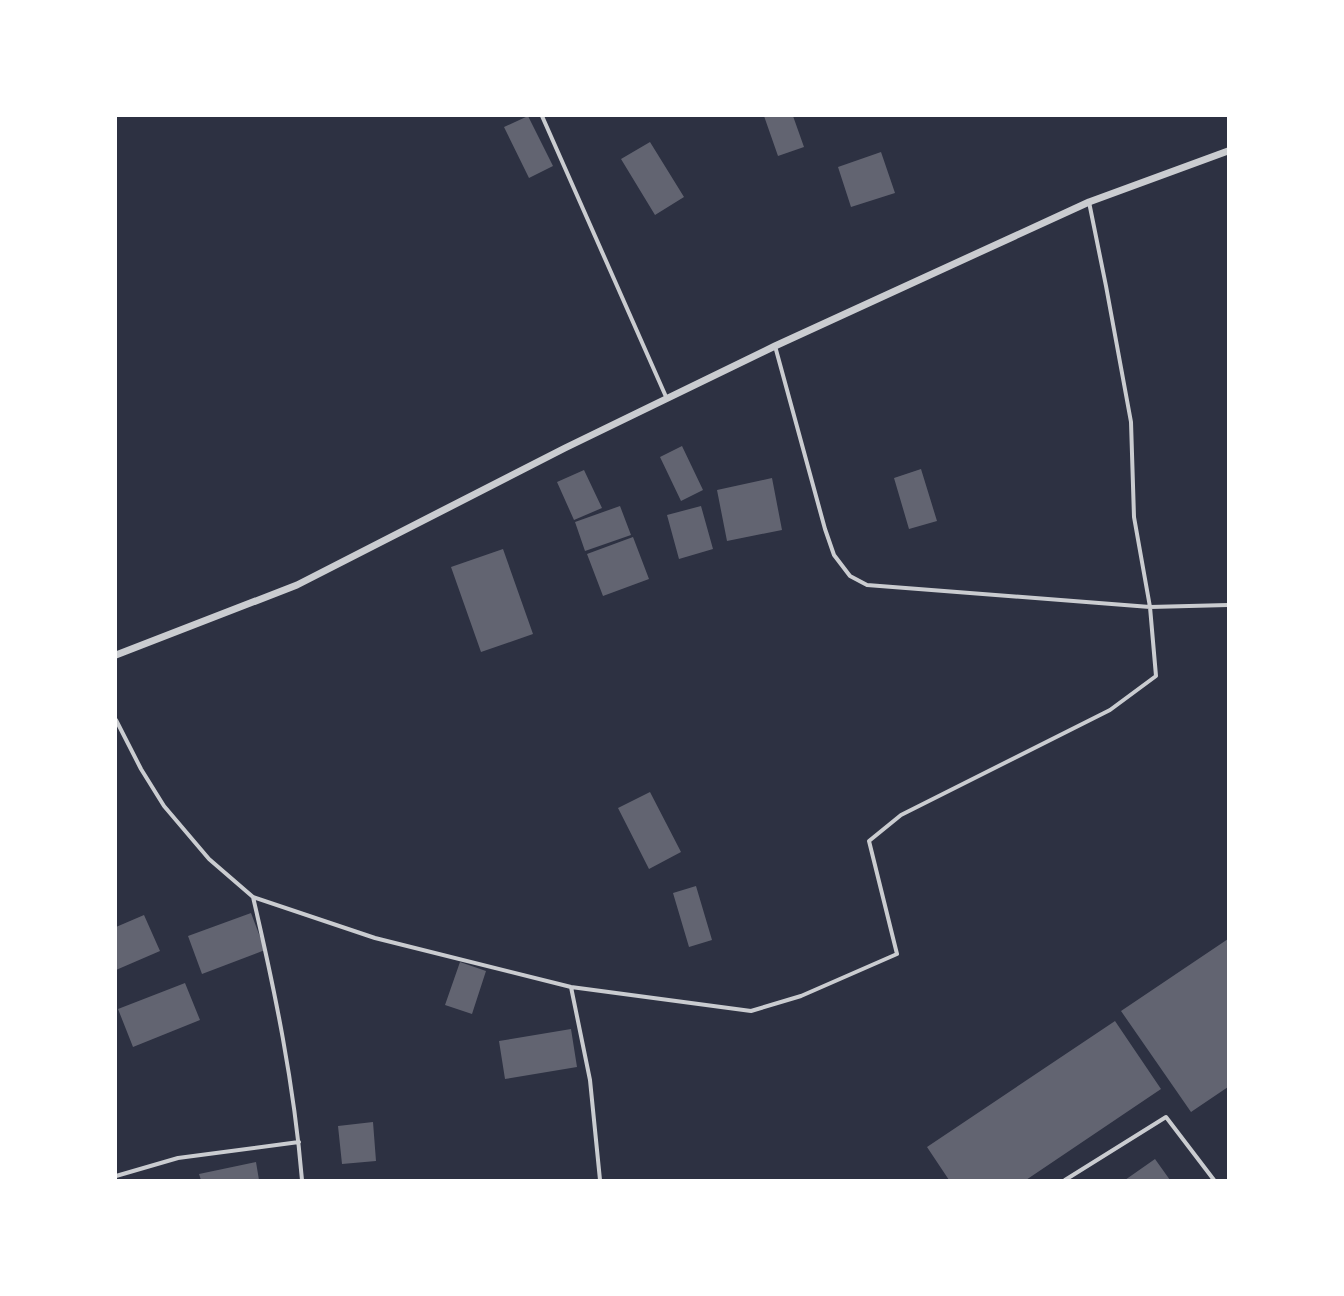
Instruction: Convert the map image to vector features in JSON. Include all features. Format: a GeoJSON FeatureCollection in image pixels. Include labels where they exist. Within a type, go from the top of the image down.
{"type":"FeatureCollection","features":[{"type":"Feature","properties":{"kind":"street"},"geometry":{"type":"LineString","coordinates":[[542,116],[667,399]]}},
{"type":"Feature","properties":{"kind":"street"},"geometry":{"type":"LineString","coordinates":[[116,656],[297,585],[565,448],[776,346],[1089,202],[1228,151]]}},
{"type":"Feature","properties":{"kind":"street"},"geometry":{"type":"LineString","coordinates":[[116,720],[141,769],[164,806],[209,859],[253,897],[375,938],[571,987],[751,1011],[801,996],[897,954],[869,842],[901,815],[1110,710],[1156,676],[1150,607],[1134,517],[1131,422],[1089,202]]}},
{"type":"Feature","properties":{"kind":"street"},"geometry":{"type":"LineString","coordinates":[[776,346],[825,529],[834,555],[850,576],[867,585],[1150,607],[1228,605]]}},
{"type":"Feature","properties":{"kind":"street"},"geometry":{"type":"LineString","coordinates":[[253,897],[273,982],[289,1071],[299,1142],[302,1180]]}},
{"type":"Feature","properties":{"kind":"street"},"geometry":{"type":"LineString","coordinates":[[571,987],[590,1080],[600,1180]]}},
{"type":"Feature","properties":{"kind":"street"},"geometry":{"type":"LineString","coordinates":[[1065,1180],[1166,1117],[1214,1180]]}},
{"type":"Feature","properties":{"kind":"street"},"geometry":{"type":"LineString","coordinates":[[116,1176],[178,1158],[299,1142]]}},
{"type":"Feature","properties":{"kind":"building"},"geometry":{"type":"Polygon","coordinates":[[[528,116],[553,166],[529,178],[504,127],[528,116]]]}},
{"type":"Feature","properties":{"kind":"building"},"geometry":{"type":"Polygon","coordinates":[[[764,116],[793,116],[804,147],[778,156],[764,116]]]}},
{"type":"Feature","properties":{"kind":"building"},"geometry":{"type":"Polygon","coordinates":[[[650,142],[684,197],[655,215],[621,159],[650,142]]]}},
{"type":"Feature","properties":{"kind":"building"},"geometry":{"type":"Polygon","coordinates":[[[881,152],[895,193],[851,207],[838,167],[881,152]]]}},
{"type":"Feature","properties":{"kind":"building"},"geometry":{"type":"Polygon","coordinates":[[[682,446],[703,490],[681,501],[660,457],[682,446]]]}},
{"type":"Feature","properties":{"kind":"building"},"geometry":{"type":"Polygon","coordinates":[[[921,469],[937,521],[909,529],[894,478],[921,469]]]}},
{"type":"Feature","properties":{"kind":"building"},"geometry":{"type":"Polygon","coordinates":[[[584,470],[602,508],[574,520],[557,482],[584,470]]]}},
{"type":"Feature","properties":{"kind":"building"},"geometry":{"type":"Polygon","coordinates":[[[772,478],[782,530],[727,541],[717,490],[772,478]]]}},
{"type":"Feature","properties":{"kind":"building"},"geometry":{"type":"Polygon","coordinates":[[[620,506],[631,535],[585,551],[575,522],[620,506]]]}},
{"type":"Feature","properties":{"kind":"building"},"geometry":{"type":"Polygon","coordinates":[[[701,506],[713,549],[679,559],[667,515],[701,506]]]}},
{"type":"Feature","properties":{"kind":"building"},"geometry":{"type":"Polygon","coordinates":[[[633,537],[649,579],[603,596],[587,554],[633,537]]]}},
{"type":"Feature","properties":{"kind":"building"},"geometry":{"type":"Polygon","coordinates":[[[503,549],[533,634],[481,652],[451,567],[503,549]]]}},
{"type":"Feature","properties":{"kind":"building"},"geometry":{"type":"Polygon","coordinates":[[[650,792],[681,852],[649,869],[618,808],[650,792]]]}},
{"type":"Feature","properties":{"kind":"building"},"geometry":{"type":"Polygon","coordinates":[[[696,886],[712,940],[689,947],[673,893],[696,886]]]}},
{"type":"Feature","properties":{"kind":"building"},"geometry":{"type":"Polygon","coordinates":[[[251,913],[265,950],[202,974],[188,936],[251,913]]]}},
{"type":"Feature","properties":{"kind":"building"},"geometry":{"type":"Polygon","coordinates":[[[144,915],[160,951],[116,970],[116,927],[144,915]]]}},
{"type":"Feature","properties":{"kind":"building"},"geometry":{"type":"Polygon","coordinates":[[[1228,939],[1228,1087],[1191,1112],[1121,1011],[1228,939]]]}},
{"type":"Feature","properties":{"kind":"building"},"geometry":{"type":"Polygon","coordinates":[[[460,962],[486,971],[472,1014],[445,1005],[460,962]]]}},
{"type":"Feature","properties":{"kind":"building"},"geometry":{"type":"Polygon","coordinates":[[[185,983],[200,1020],[133,1047],[118,1009],[185,983]]]}},
{"type":"Feature","properties":{"kind":"building"},"geometry":{"type":"Polygon","coordinates":[[[1115,1021],[1161,1089],[1026,1180],[949,1180],[927,1147],[1115,1021]]]}},
{"type":"Feature","properties":{"kind":"building"},"geometry":{"type":"Polygon","coordinates":[[[571,1029],[577,1067],[505,1079],[499,1041],[571,1029]]]}},
{"type":"Feature","properties":{"kind":"building"},"geometry":{"type":"Polygon","coordinates":[[[373,1122],[376,1161],[342,1164],[338,1126],[373,1122]]]}},
{"type":"Feature","properties":{"kind":"building"},"geometry":{"type":"Polygon","coordinates":[[[1155,1159],[1170,1180],[1125,1180],[1155,1159]]]}},
{"type":"Feature","properties":{"kind":"building"},"geometry":{"type":"Polygon","coordinates":[[[256,1162],[259,1180],[201,1180],[199,1174],[256,1162]]]}}]}
